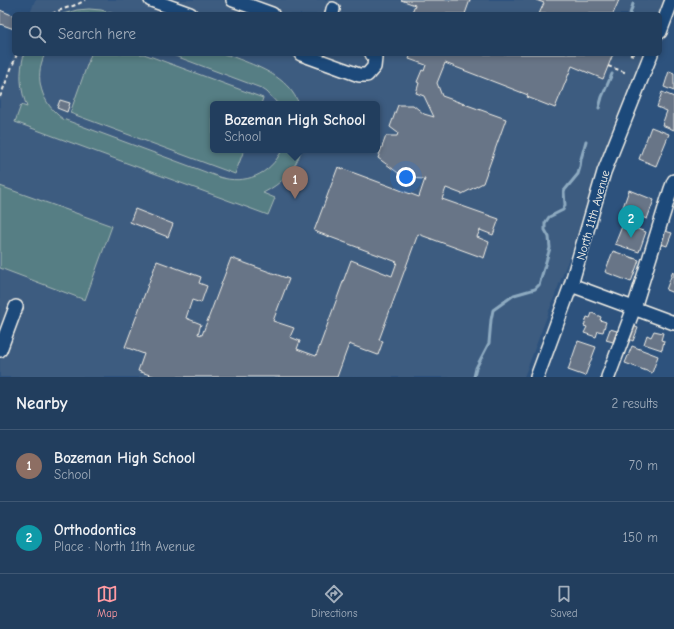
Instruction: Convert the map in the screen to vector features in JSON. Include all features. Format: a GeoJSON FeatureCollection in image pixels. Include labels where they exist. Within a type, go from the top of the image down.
{"type":"FeatureCollection","features":[{"type":"Feature","properties":{"kind":"street"},"geometry":{"type":"LineString","coordinates":[[151,0],[184,12]]}},
{"type":"Feature","properties":{"kind":"street"},"geometry":{"type":"LineString","coordinates":[[233,0],[266,12]]}},
{"type":"Feature","properties":{"kind":"street"},"geometry":{"type":"LineString","coordinates":[[662,28],[672,5]]}},
{"type":"Feature","properties":{"kind":"street"},"geometry":{"type":"LineString","coordinates":[[319,57],[359,75],[367,75],[374,67],[375,58],[374,56]]}},
{"type":"Feature","properties":{"kind":"street","name":"North 11th Avenue"},"geometry":{"type":"LineString","coordinates":[[537,377],[571,285],[604,172],[650,56]]}},
{"type":"Feature","properties":{"kind":"street"},"geometry":{"type":"LineString","coordinates":[[608,377],[634,308],[673,187]]}},
{"type":"Feature","properties":{"kind":"street"},"geometry":{"type":"LineString","coordinates":[[571,285],[674,323]]}},
{"type":"Feature","properties":{"kind":"street"},"geometry":{"type":"LineString","coordinates":[[0,350],[16,307]]}},
{"type":"Feature","properties":{"kind":"path"},"geometry":{"type":"LineString","coordinates":[[55,12],[76,5],[85,0]]}},
{"type":"Feature","properties":{"kind":"path"},"geometry":{"type":"LineString","coordinates":[[0,97],[16,56]]}},
{"type":"Feature","properties":{"kind":"path"},"geometry":{"type":"LineString","coordinates":[[608,66],[627,73]]}},
{"type":"Feature","properties":{"kind":"shaded area"},"geometry":{"type":"Polygon","coordinates":[[[35,0],[666,0],[661,12],[31,12],[35,0]]]}},
{"type":"Feature","properties":{"kind":"shaded area"},"geometry":{"type":"Polygon","coordinates":[[[13,56],[645,56],[524,377],[0,377],[0,91],[13,56]]]}},
{"type":"Feature","properties":{"kind":"green space"},"geometry":{"type":"Polygon","coordinates":[[[89,9],[108,12],[70,12],[89,9]]]}},
{"type":"Feature","properties":{"kind":"green space"},"geometry":{"type":"Polygon","coordinates":[[[24,56],[44,56],[41,63],[40,72],[42,90],[50,106],[63,119],[219,177],[238,180],[247,179],[264,172],[271,166],[280,153],[300,153],[299,157],[292,170],[282,181],[263,193],[275,198],[268,215],[15,122],[21,105],[27,107],[21,81],[21,68],[24,56]]]}},
{"type":"Feature","properties":{"kind":"green space"},"geometry":{"type":"Polygon","coordinates":[[[90,56],[149,56],[263,98],[262,101],[210,101],[210,153],[243,153],[235,174],[70,113],[90,56]]]}},
{"type":"Feature","properties":{"kind":"green space"},"geometry":{"type":"Polygon","coordinates":[[[175,56],[231,56],[269,72],[289,88],[298,101],[275,101],[261,88],[175,56]]]}},
{"type":"Feature","properties":{"kind":"green space"},"geometry":{"type":"Polygon","coordinates":[[[0,186],[112,226],[85,300],[0,268],[0,186]]]}},
{"type":"Feature","properties":{"kind":"building"},"geometry":{"type":"Polygon","coordinates":[[[401,0],[470,0],[466,12],[412,12],[415,5],[401,0]]]}},
{"type":"Feature","properties":{"kind":"building"},"geometry":{"type":"Polygon","coordinates":[[[536,0],[619,0],[614,12],[540,12],[544,3],[536,0]]]}},
{"type":"Feature","properties":{"kind":"building"},"geometry":{"type":"Polygon","coordinates":[[[0,10],[12,15],[12,28],[0,24],[0,10]]]}},
{"type":"Feature","properties":{"kind":"building"},"geometry":{"type":"Polygon","coordinates":[[[410,56],[612,56],[603,79],[572,66],[555,108],[527,97],[528,95],[445,63],[437,83],[442,96],[506,119],[483,183],[462,194],[446,188],[442,199],[499,219],[493,235],[480,230],[477,237],[489,242],[484,258],[418,234],[379,340],[383,341],[378,355],[349,344],[337,377],[156,377],[138,371],[144,354],[125,347],[157,261],[201,277],[199,283],[207,286],[201,303],[192,300],[186,318],[201,324],[198,334],[202,335],[231,258],[289,279],[273,321],[294,328],[290,337],[300,341],[297,349],[316,356],[351,260],[392,276],[397,262],[314,231],[338,167],[419,197],[425,179],[405,178],[378,158],[386,136],[397,136],[398,133],[390,127],[398,105],[413,105],[424,114],[434,117],[424,96],[416,93],[419,83],[417,82],[426,65],[409,59],[410,56]]]}},
{"type":"Feature","properties":{"kind":"building"},"geometry":{"type":"Polygon","coordinates":[[[669,71],[674,73],[674,91],[664,87],[669,71]]]}},
{"type":"Feature","properties":{"kind":"building"},"geometry":{"type":"Polygon","coordinates":[[[662,92],[674,97],[674,130],[662,125],[667,111],[657,107],[662,92]]]}},
{"type":"Feature","properties":{"kind":"building"},"geometry":{"type":"Polygon","coordinates":[[[60,100],[70,103],[67,112],[57,108],[60,100]]]}},
{"type":"Feature","properties":{"kind":"building"},"geometry":{"type":"Polygon","coordinates":[[[651,127],[669,134],[656,166],[639,159],[651,127]]]}},
{"type":"Feature","properties":{"kind":"building"},"geometry":{"type":"Polygon","coordinates":[[[629,190],[654,200],[647,219],[622,210],[629,190]]]}},
{"type":"Feature","properties":{"kind":"building"},"geometry":{"type":"Polygon","coordinates":[[[135,209],[173,224],[168,237],[130,222],[135,209]]]}},
{"type":"Feature","properties":{"kind":"building"},"geometry":{"type":"Polygon","coordinates":[[[623,224],[646,232],[639,252],[615,244],[623,224]]]}},
{"type":"Feature","properties":{"kind":"building"},"geometry":{"type":"Polygon","coordinates":[[[665,231],[672,233],[667,246],[661,244],[665,231]]]}},
{"type":"Feature","properties":{"kind":"building"},"geometry":{"type":"Polygon","coordinates":[[[613,251],[639,260],[631,282],[605,272],[613,251]]]}},
{"type":"Feature","properties":{"kind":"building"},"geometry":{"type":"Polygon","coordinates":[[[673,271],[674,272],[674,293],[666,290],[673,271]]]}},
{"type":"Feature","properties":{"kind":"building"},"geometry":{"type":"Polygon","coordinates":[[[592,313],[601,317],[600,320],[606,322],[603,332],[598,331],[596,337],[584,333],[587,327],[584,326],[587,317],[590,318],[592,313]]]}},
{"type":"Feature","properties":{"kind":"building"},"geometry":{"type":"Polygon","coordinates":[[[631,325],[638,328],[633,341],[627,338],[631,325]]]}},
{"type":"Feature","properties":{"kind":"building"},"geometry":{"type":"Polygon","coordinates":[[[610,329],[617,331],[613,342],[606,340],[610,329]]]}},
{"type":"Feature","properties":{"kind":"building"},"geometry":{"type":"Polygon","coordinates":[[[654,331],[663,333],[661,340],[664,341],[662,350],[644,344],[647,335],[651,337],[654,331]]]}},
{"type":"Feature","properties":{"kind":"building"},"geometry":{"type":"Polygon","coordinates":[[[578,341],[596,347],[585,376],[568,370],[578,341]]]}},
{"type":"Feature","properties":{"kind":"building"},"geometry":{"type":"Polygon","coordinates":[[[632,346],[658,356],[652,373],[625,363],[632,346]]]}},
{"type":"Feature","properties":{"kind":"waterway"},"geometry":{"type":"LineString","coordinates":[[631,12],[633,4]]}},
{"type":"Feature","properties":{"kind":"waterway"},"geometry":{"type":"LineString","coordinates":[[599,108],[612,74]]}},
{"type":"Feature","properties":{"kind":"waterway"},"geometry":{"type":"LineString","coordinates":[[474,377],[476,368],[489,343],[493,310],[514,295],[535,289],[539,285],[550,248],[549,237],[545,230],[545,223],[549,217],[563,210],[565,205],[564,191],[578,174],[586,141]]}},
{"type":"Feature","properties":{"kind":"place","name":"Bozeman High School"},"geometry":{"type":"Point","coordinates":[295,199]}},
{"type":"Feature","properties":{"kind":"place","name":"Orthodontics"},"geometry":{"type":"Point","coordinates":[631,238]}}]}
